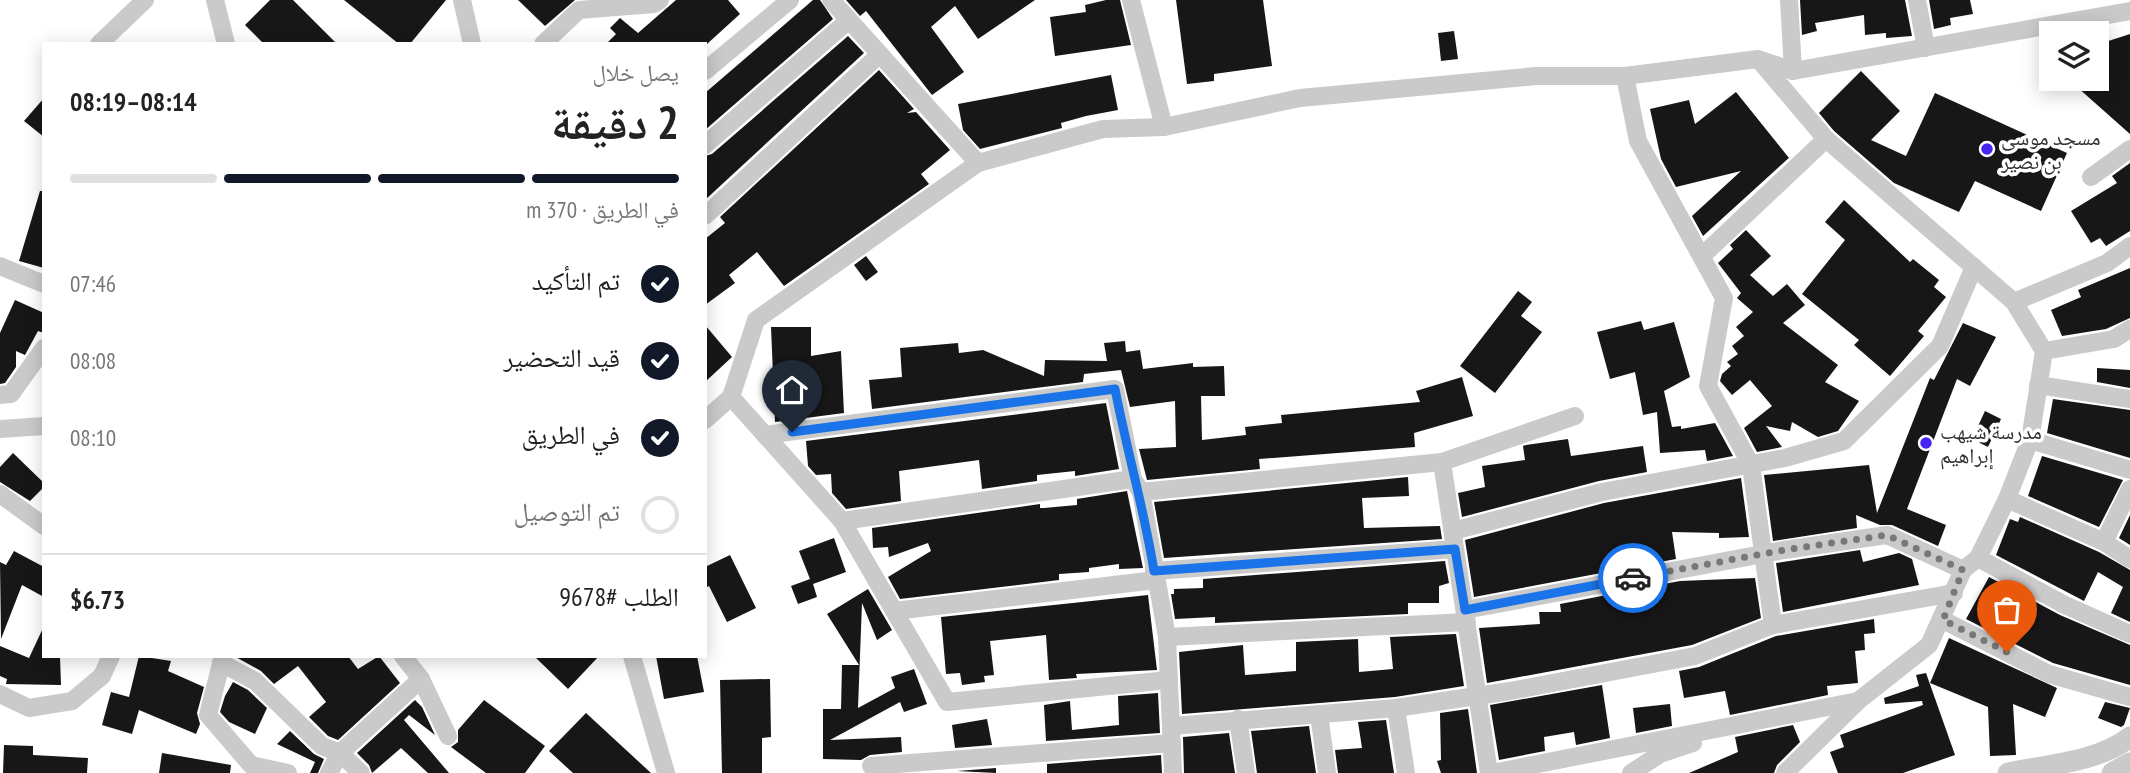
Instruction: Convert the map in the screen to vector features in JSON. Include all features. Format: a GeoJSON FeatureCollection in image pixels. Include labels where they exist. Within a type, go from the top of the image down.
{"type":"FeatureCollection","features":[{"type":"Feature","properties":{"kind":"street"},"geometry":{"type":"LineString","coordinates":[[101,42],[145,0]]}},
{"type":"Feature","properties":{"kind":"street"},"geometry":{"type":"LineString","coordinates":[[215,0],[226,42]]}},
{"type":"Feature","properties":{"kind":"street"},"geometry":{"type":"LineString","coordinates":[[463,0],[472,42]]}},
{"type":"Feature","properties":{"kind":"street"},"geometry":{"type":"LineString","coordinates":[[545,42],[579,10],[654,4],[660,0]]}},
{"type":"Feature","properties":{"kind":"street"},"geometry":{"type":"LineString","coordinates":[[707,69],[790,0]]}},
{"type":"Feature","properties":{"kind":"street"},"geometry":{"type":"LineString","coordinates":[[831,0],[978,163]]}},
{"type":"Feature","properties":{"kind":"street"},"geometry":{"type":"LineString","coordinates":[[1131,0],[1164,127]]}},
{"type":"Feature","properties":{"kind":"street"},"geometry":{"type":"LineString","coordinates":[[1789,0],[1793,71]]}},
{"type":"Feature","properties":{"kind":"street"},"geometry":{"type":"LineString","coordinates":[[1917,0],[1926,48]]}},
{"type":"Feature","properties":{"kind":"street"},"geometry":{"type":"LineString","coordinates":[[707,418],[731,397],[756,320],[978,163],[1103,129],[1164,127],[1300,98],[1536,76],[1625,76],[1758,59],[1793,71],[2130,10]]}},
{"type":"Feature","properties":{"kind":"street"},"geometry":{"type":"LineString","coordinates":[[707,143],[849,20]]}},
{"type":"Feature","properties":{"kind":"street"},"geometry":{"type":"LineString","coordinates":[[707,214],[880,54]]}},
{"type":"Feature","properties":{"kind":"street"},"geometry":{"type":"LineString","coordinates":[[1758,59],[1826,139],[2014,302],[2044,351],[2030,440],[2007,499],[1978,558],[1963,570],[1943,620],[1929,645],[1858,701],[1785,773]]}},
{"type":"Feature","properties":{"kind":"street"},"geometry":{"type":"LineString","coordinates":[[1625,76],[1638,141],[1703,255],[1724,298],[1708,386],[1751,465],[1773,625]]}},
{"type":"Feature","properties":{"kind":"street"},"geometry":{"type":"LineString","coordinates":[[1703,255],[1826,139]]}},
{"type":"Feature","properties":{"kind":"street"},"geometry":{"type":"LineString","coordinates":[[2091,177],[2130,149]]}},
{"type":"Feature","properties":{"kind":"street"},"geometry":{"type":"LineString","coordinates":[[2014,302],[2107,263],[2130,246]]}},
{"type":"Feature","properties":{"kind":"street"},"geometry":{"type":"LineString","coordinates":[[0,266],[42,283]]}},
{"type":"Feature","properties":{"kind":"street"},"geometry":{"type":"LineString","coordinates":[[894,611],[1155,575],[1454,540],[1602,492],[1751,465],[1844,441],[1940,346],[1974,267]]}},
{"type":"Feature","properties":{"kind":"street"},"geometry":{"type":"LineString","coordinates":[[2044,351],[2114,339],[2130,329]]}},
{"type":"Feature","properties":{"kind":"street"},"geometry":{"type":"LineString","coordinates":[[0,395],[11,394],[42,351]]}},
{"type":"Feature","properties":{"kind":"street"},"geometry":{"type":"LineString","coordinates":[[2038,385],[2130,399]]}},
{"type":"Feature","properties":{"kind":"street"},"geometry":{"type":"LineString","coordinates":[[765,435],[1115,389],[1167,637],[1173,773]]}},
{"type":"Feature","properties":{"kind":"street"},"geometry":{"type":"LineString","coordinates":[[731,397],[842,521],[947,702],[1169,680]]}},
{"type":"Feature","properties":{"kind":"street"},"geometry":{"type":"LineString","coordinates":[[842,521],[1137,486],[1442,462],[1575,416]]}},
{"type":"Feature","properties":{"kind":"street"},"geometry":{"type":"LineString","coordinates":[[0,429],[42,426]]}},
{"type":"Feature","properties":{"kind":"street"},"geometry":{"type":"LineString","coordinates":[[2030,440],[2130,470]]}},
{"type":"Feature","properties":{"kind":"street"},"geometry":{"type":"LineString","coordinates":[[1442,462],[1491,773],[1858,701]]}},
{"type":"Feature","properties":{"kind":"street"},"geometry":{"type":"LineString","coordinates":[[2104,542],[2130,489]]}},
{"type":"Feature","properties":{"kind":"street"},"geometry":{"type":"LineString","coordinates":[[0,494],[42,525]]}},
{"type":"Feature","properties":{"kind":"street"},"geometry":{"type":"LineString","coordinates":[[2007,499],[2104,542],[2130,559]]}},
{"type":"Feature","properties":{"kind":"street"},"geometry":{"type":"LineString","coordinates":[[1167,637],[1466,616],[1763,554],[1887,535],[1963,570]]}},
{"type":"Feature","properties":{"kind":"street"},"geometry":{"type":"LineString","coordinates":[[1978,558],[2065,605],[2130,634]]}},
{"type":"Feature","properties":{"kind":"street"},"geometry":{"type":"LineString","coordinates":[[871,766],[1172,735],[1238,719],[1396,708],[1478,696],[1695,656],[1773,625],[1954,593]]}},
{"type":"Feature","properties":{"kind":"street"},"geometry":{"type":"LineString","coordinates":[[1943,620],[2049,674],[2130,697]]}},
{"type":"Feature","properties":{"kind":"street"},"geometry":{"type":"LineString","coordinates":[[0,694],[29,708],[72,701],[102,676],[110,658]]}},
{"type":"Feature","properties":{"kind":"street"},"geometry":{"type":"LineString","coordinates":[[404,658],[421,679],[448,736]]}},
{"type":"Feature","properties":{"kind":"street"},"geometry":{"type":"LineString","coordinates":[[633,658],[666,773]]}},
{"type":"Feature","properties":{"kind":"street"},"geometry":{"type":"LineString","coordinates":[[288,773],[251,765],[208,715],[222,659],[255,681],[323,746],[340,753],[360,773]]}},
{"type":"Feature","properties":{"kind":"street"},"geometry":{"type":"LineString","coordinates":[[328,773],[340,753],[421,679]]}},
{"type":"Feature","properties":{"kind":"street"},"geometry":{"type":"LineString","coordinates":[[1396,708],[1406,773]]}},
{"type":"Feature","properties":{"kind":"street"},"geometry":{"type":"LineString","coordinates":[[1319,714],[1327,773]]}},
{"type":"Feature","properties":{"kind":"street"},"geometry":{"type":"LineString","coordinates":[[1631,773],[1660,754],[1772,718]]}},
{"type":"Feature","properties":{"kind":"street"},"geometry":{"type":"LineString","coordinates":[[1238,719],[1246,773]]}},
{"type":"Feature","properties":{"kind":"street"},"geometry":{"type":"LineString","coordinates":[[2008,773],[2080,758],[2105,750],[2130,737]]}},
{"type":"Feature","properties":{"kind":"street"},"geometry":{"type":"LineString","coordinates":[[2112,773],[2130,763]]}},
{"type":"Feature","properties":{"kind":"building"},"geometry":{"type":"Polygon","coordinates":[[[270,0],[293,0],[335,42],[262,42],[245,25],[270,0]]]}},
{"type":"Feature","properties":{"kind":"building"},"geometry":{"type":"Polygon","coordinates":[[[344,0],[446,0],[412,42],[396,42],[344,0]]]}},
{"type":"Feature","properties":{"kind":"building"},"geometry":{"type":"Polygon","coordinates":[[[518,0],[575,0],[545,26],[518,0]]]}},
{"type":"Feature","properties":{"kind":"building"},"geometry":{"type":"Polygon","coordinates":[[[676,0],[728,0],[740,14],[707,44],[608,42],[616,34],[610,28],[620,18],[638,33],[676,0]]]}},
{"type":"Feature","properties":{"kind":"building"},"geometry":{"type":"Polygon","coordinates":[[[813,0],[820,0],[833,19],[707,128],[707,91],[813,0]]]}},
{"type":"Feature","properties":{"kind":"building"},"geometry":{"type":"Polygon","coordinates":[[[846,0],[1035,0],[978,39],[955,6],[931,27],[964,72],[932,95],[866,11],[860,16],[846,0]]]}},
{"type":"Feature","properties":{"kind":"building"},"geometry":{"type":"Polygon","coordinates":[[[1120,0],[1131,45],[1055,56],[1050,17],[1086,12],[1085,5],[1120,0]]]}},
{"type":"Feature","properties":{"kind":"building"},"geometry":{"type":"Polygon","coordinates":[[[1176,0],[1263,0],[1272,66],[1214,74],[1214,81],[1187,84],[1176,0]]]}},
{"type":"Feature","properties":{"kind":"building"},"geometry":{"type":"Polygon","coordinates":[[[1800,0],[1905,0],[1912,36],[1886,38],[1886,33],[1865,35],[1864,15],[1815,23],[1817,31],[1802,35],[1800,0]]]}},
{"type":"Feature","properties":{"kind":"building"},"geometry":{"type":"Polygon","coordinates":[[[1929,0],[1970,0],[1973,14],[1950,18],[1951,25],[1934,29],[1929,0]]]}},
{"type":"Feature","properties":{"kind":"building"},"geometry":{"type":"Polygon","coordinates":[[[1454,31],[1458,59],[1441,61],[1438,33],[1454,31]]]}},
{"type":"Feature","properties":{"kind":"building"},"geometry":{"type":"Polygon","coordinates":[[[2130,34],[2130,134],[2082,91],[2109,91],[2109,41],[2130,34]]]}},
{"type":"Feature","properties":{"kind":"building"},"geometry":{"type":"Polygon","coordinates":[[[848,36],[864,53],[707,198],[707,155],[712,154],[848,36]]]}},
{"type":"Feature","properties":{"kind":"building"},"geometry":{"type":"Polygon","coordinates":[[[879,70],[914,109],[907,113],[916,112],[950,150],[921,174],[929,184],[784,286],[757,252],[729,275],[735,283],[707,304],[707,237],[725,223],[720,217],[879,70]]]}},
{"type":"Feature","properties":{"kind":"building"},"geometry":{"type":"Polygon","coordinates":[[[1861,71],[1900,111],[1871,140],[1906,156],[1935,93],[2067,153],[2041,211],[1975,181],[1959,212],[1894,183],[1834,131],[1819,113],[1861,71]]]}},
{"type":"Feature","properties":{"kind":"building"},"geometry":{"type":"Polygon","coordinates":[[[1111,75],[1118,110],[1061,123],[1062,128],[980,149],[963,130],[958,104],[1111,75]]]}},
{"type":"Feature","properties":{"kind":"building"},"geometry":{"type":"Polygon","coordinates":[[[1736,92],[1789,158],[1703,236],[1692,216],[1741,171],[1676,187],[1661,159],[1650,109],[1689,100],[1695,124],[1736,92]]]}},
{"type":"Feature","properties":{"kind":"building"},"geometry":{"type":"Polygon","coordinates":[[[42,100],[42,135],[24,121],[42,100]]]}},
{"type":"Feature","properties":{"kind":"building"},"geometry":{"type":"Polygon","coordinates":[[[2130,163],[2130,231],[2106,246],[2100,238],[2091,243],[2071,211],[2117,183],[2112,176],[2130,163]]]}},
{"type":"Feature","properties":{"kind":"building"},"geometry":{"type":"Polygon","coordinates":[[[40,191],[42,191],[42,267],[19,261],[40,191]]]}},
{"type":"Feature","properties":{"kind":"building"},"geometry":{"type":"Polygon","coordinates":[[[1844,200],[1910,262],[1913,259],[1939,280],[1934,287],[1946,297],[1918,331],[1924,336],[1890,376],[1854,345],[1859,340],[1802,294],[1845,240],[1825,222],[1844,200]]]}},
{"type":"Feature","properties":{"kind":"building"},"geometry":{"type":"Polygon","coordinates":[[[1746,230],[1771,256],[1750,275],[1773,296],[1787,284],[1805,305],[1783,323],[1838,365],[1825,382],[1859,401],[1838,431],[1818,437],[1792,422],[1790,431],[1766,426],[1782,447],[1757,452],[1744,428],[1772,406],[1750,380],[1732,395],[1720,381],[1722,374],[1731,366],[1727,362],[1738,354],[1732,346],[1744,336],[1736,327],[1753,312],[1737,298],[1741,293],[1718,263],[1733,249],[1730,245],[1746,230]]]}},
{"type":"Feature","properties":{"kind":"building"},"geometry":{"type":"Polygon","coordinates":[[[866,256],[878,272],[866,281],[854,265],[866,256]]]}},
{"type":"Feature","properties":{"kind":"building"},"geometry":{"type":"Polygon","coordinates":[[[2130,268],[2130,318],[2106,329],[2062,336],[2051,310],[2081,297],[2078,290],[2130,268]]]}},
{"type":"Feature","properties":{"kind":"building"},"geometry":{"type":"Polygon","coordinates":[[[1518,291],[1532,302],[1521,316],[1542,332],[1495,393],[1460,366],[1518,291]]]}},
{"type":"Feature","properties":{"kind":"building"},"geometry":{"type":"Polygon","coordinates":[[[15,300],[42,312],[42,332],[38,331],[25,355],[16,351],[16,367],[5,383],[0,384],[0,333],[15,300]]]}},
{"type":"Feature","properties":{"kind":"building"},"geometry":{"type":"Polygon","coordinates":[[[1641,321],[1644,330],[1674,322],[1690,377],[1664,391],[1672,427],[1681,426],[1681,429],[1715,423],[1733,456],[1707,461],[1705,450],[1660,453],[1657,412],[1643,415],[1635,372],[1610,379],[1597,332],[1641,321]]]}},
{"type":"Feature","properties":{"kind":"building"},"geometry":{"type":"Polygon","coordinates":[[[1963,323],[1996,337],[1970,386],[1957,379],[1907,509],[1946,525],[1938,546],[1892,525],[1880,525],[1856,515],[1857,528],[1773,541],[1764,475],[1869,465],[1877,513],[1930,378],[1934,380],[1963,323]]]}},
{"type":"Feature","properties":{"kind":"building"},"geometry":{"type":"Polygon","coordinates":[[[707,327],[732,357],[707,380],[707,327]]]}},
{"type":"Feature","properties":{"kind":"building"},"geometry":{"type":"Polygon","coordinates":[[[771,327],[811,327],[811,356],[841,351],[844,413],[775,422],[771,327]]]}},
{"type":"Feature","properties":{"kind":"building"},"geometry":{"type":"Polygon","coordinates":[[[1125,341],[1126,352],[1140,350],[1143,369],[1193,363],[1193,367],[1224,366],[1225,396],[1201,396],[1202,440],[1246,435],[1245,427],[1282,423],[1281,415],[1420,402],[1416,391],[1462,377],[1473,416],[1414,433],[1415,447],[1259,459],[1260,469],[1147,480],[1139,449],[1176,447],[1175,401],[1130,407],[1121,370],[1084,374],[1083,382],[872,409],[869,380],[902,377],[900,348],[958,343],[959,353],[983,350],[1044,376],[1045,360],[1107,361],[1104,343],[1125,341]]]}},
{"type":"Feature","properties":{"kind":"building"},"geometry":{"type":"Polygon","coordinates":[[[2097,368],[2130,370],[2130,388],[2097,382],[2097,368]]]}},
{"type":"Feature","properties":{"kind":"building"},"geometry":{"type":"Polygon","coordinates":[[[2053,399],[2130,410],[2130,458],[2047,433],[2053,399]]]}},
{"type":"Feature","properties":{"kind":"building"},"geometry":{"type":"Polygon","coordinates":[[[1106,403],[1119,469],[1075,476],[1075,471],[1037,475],[1037,481],[982,489],[979,460],[899,471],[901,501],[846,509],[832,493],[831,474],[816,475],[808,466],[806,441],[1106,403]]]}},
{"type":"Feature","properties":{"kind":"building"},"geometry":{"type":"Polygon","coordinates":[[[1985,411],[2001,419],[1988,447],[1972,439],[1985,411]]]}},
{"type":"Feature","properties":{"kind":"building"},"geometry":{"type":"Polygon","coordinates":[[[1568,439],[1571,456],[1643,446],[1647,472],[1599,481],[1462,517],[1458,493],[1485,487],[1482,466],[1525,460],[1523,446],[1568,439]]]}},
{"type":"Feature","properties":{"kind":"building"},"geometry":{"type":"Polygon","coordinates":[[[13,453],[42,481],[42,489],[30,501],[0,482],[0,467],[13,453]]]}},
{"type":"Feature","properties":{"kind":"building"},"geometry":{"type":"Polygon","coordinates":[[[2042,456],[2123,480],[2099,527],[2028,496],[2042,456]]]}},
{"type":"Feature","properties":{"kind":"building"},"geometry":{"type":"Polygon","coordinates":[[[1408,477],[1409,496],[1362,498],[1364,528],[1440,526],[1442,539],[1164,558],[1154,502],[1408,477]]]}},
{"type":"Feature","properties":{"kind":"building"},"geometry":{"type":"Polygon","coordinates":[[[1741,478],[1749,537],[1719,538],[1719,533],[1672,532],[1676,559],[1474,597],[1465,540],[1604,503],[1741,478]]]}},
{"type":"Feature","properties":{"kind":"building"},"geometry":{"type":"Polygon","coordinates":[[[1127,491],[1143,568],[1119,569],[1119,564],[1089,568],[1089,572],[1059,574],[1059,580],[900,599],[888,577],[931,551],[928,543],[889,557],[888,547],[873,548],[872,528],[1040,504],[1040,508],[1077,505],[1077,499],[1127,491]]]}},
{"type":"Feature","properties":{"kind":"building"},"geometry":{"type":"Polygon","coordinates":[[[2130,515],[2130,545],[2119,538],[2130,515]]]}},
{"type":"Feature","properties":{"kind":"building"},"geometry":{"type":"Polygon","coordinates":[[[2020,517],[2099,552],[2130,570],[2130,622],[2111,613],[2123,587],[2098,572],[2084,601],[1996,555],[2010,519],[2018,522],[2020,517]]]}},
{"type":"Feature","properties":{"kind":"building"},"geometry":{"type":"Polygon","coordinates":[[[834,538],[846,572],[813,584],[817,597],[798,604],[791,586],[810,579],[799,551],[834,538]]]}},
{"type":"Feature","properties":{"kind":"building"},"geometry":{"type":"Polygon","coordinates":[[[1860,550],[1863,562],[1899,553],[1912,559],[1919,585],[1783,612],[1776,563],[1860,550]]]}},
{"type":"Feature","properties":{"kind":"building"},"geometry":{"type":"Polygon","coordinates":[[[14,551],[42,566],[42,596],[22,585],[1,639],[0,562],[6,565],[14,551]]]}},
{"type":"Feature","properties":{"kind":"building"},"geometry":{"type":"Polygon","coordinates":[[[730,555],[756,608],[727,622],[709,586],[707,587],[707,566],[730,555]]]}},
{"type":"Feature","properties":{"kind":"building"},"geometry":{"type":"Polygon","coordinates":[[[1445,561],[1449,583],[1439,586],[1439,603],[1408,603],[1408,614],[1215,623],[1215,617],[1175,619],[1171,594],[1174,594],[1174,589],[1203,588],[1203,579],[1445,561]]]}},
{"type":"Feature","properties":{"kind":"building"},"geometry":{"type":"Polygon","coordinates":[[[1989,577],[2060,615],[2130,645],[2130,685],[2053,663],[1966,619],[1989,577]]]}},
{"type":"Feature","properties":{"kind":"building"},"geometry":{"type":"Polygon","coordinates":[[[1755,578],[1761,618],[1692,645],[1487,683],[1479,628],[1540,624],[1539,612],[1561,612],[1560,604],[1680,581],[1755,578]]]}},
{"type":"Feature","properties":{"kind":"building"},"geometry":{"type":"Polygon","coordinates":[[[868,589],[892,630],[877,640],[862,603],[858,708],[895,688],[891,677],[914,669],[927,704],[904,712],[900,702],[830,740],[901,737],[902,752],[870,755],[861,760],[823,759],[823,709],[841,709],[842,665],[859,665],[827,614],[868,589]]]}},
{"type":"Feature","properties":{"kind":"building"},"geometry":{"type":"Polygon","coordinates":[[[1148,595],[1157,670],[1076,674],[1077,678],[1049,680],[1046,635],[990,641],[994,675],[984,676],[985,682],[962,685],[960,673],[946,674],[941,617],[1148,595]]]}},
{"type":"Feature","properties":{"kind":"building"},"geometry":{"type":"Polygon","coordinates":[[[1874,619],[1875,633],[1864,634],[1865,650],[1855,651],[1858,683],[1827,686],[1828,695],[1730,715],[1725,691],[1684,698],[1679,671],[1699,667],[1776,636],[1874,619]]]}},
{"type":"Feature","properties":{"kind":"building"},"geometry":{"type":"Polygon","coordinates":[[[42,630],[42,658],[60,658],[61,685],[6,684],[7,679],[0,676],[0,646],[29,658],[42,630]]]}},
{"type":"Feature","properties":{"kind":"building"},"geometry":{"type":"Polygon","coordinates":[[[1456,634],[1464,686],[1395,697],[1182,714],[1179,652],[1243,645],[1245,675],[1296,671],[1296,642],[1358,639],[1359,672],[1393,669],[1390,637],[1456,634]]]}},
{"type":"Feature","properties":{"kind":"building"},"geometry":{"type":"Polygon","coordinates":[[[1949,638],[2057,688],[2045,717],[2013,704],[2016,755],[1990,756],[1988,707],[1930,683],[1949,638]]]}},
{"type":"Feature","properties":{"kind":"building"},"geometry":{"type":"Polygon","coordinates":[[[139,658],[171,661],[168,671],[204,687],[197,713],[200,724],[196,734],[139,710],[132,734],[102,725],[111,692],[129,697],[139,658]]]}},
{"type":"Feature","properties":{"kind":"building"},"geometry":{"type":"Polygon","coordinates":[[[238,658],[350,658],[358,669],[381,658],[400,683],[338,740],[328,736],[309,717],[326,702],[298,666],[274,684],[261,671],[238,658]]]}},
{"type":"Feature","properties":{"kind":"building"},"geometry":{"type":"Polygon","coordinates":[[[536,658],[597,658],[568,689],[536,658]]]}},
{"type":"Feature","properties":{"kind":"building"},"geometry":{"type":"Polygon","coordinates":[[[656,658],[697,658],[704,692],[664,699],[656,658]]]}},
{"type":"Feature","properties":{"kind":"building"},"geometry":{"type":"Polygon","coordinates":[[[1926,673],[1955,755],[1903,773],[1838,773],[1830,752],[1844,747],[1840,735],[1923,705],[1922,701],[1885,704],[1884,698],[1919,686],[1916,675],[1926,673]]]}},
{"type":"Feature","properties":{"kind":"building"},"geometry":{"type":"Polygon","coordinates":[[[770,679],[771,737],[762,738],[762,773],[722,773],[720,680],[770,679]]]}},
{"type":"Feature","properties":{"kind":"building"},"geometry":{"type":"Polygon","coordinates":[[[233,682],[248,690],[267,708],[255,734],[229,722],[220,712],[233,682]]]}},
{"type":"Feature","properties":{"kind":"building"},"geometry":{"type":"Polygon","coordinates":[[[1602,685],[1610,738],[1576,745],[1574,732],[1544,737],[1545,751],[1499,760],[1490,705],[1602,685]]]}},
{"type":"Feature","properties":{"kind":"building"},"geometry":{"type":"Polygon","coordinates":[[[1158,693],[1160,733],[1046,741],[1044,705],[1070,701],[1072,730],[1119,725],[1118,696],[1158,693]]]}},
{"type":"Feature","properties":{"kind":"building"},"geometry":{"type":"Polygon","coordinates":[[[415,700],[422,707],[435,735],[409,715],[404,720],[449,773],[428,773],[401,748],[372,773],[369,765],[357,753],[415,700]]]}},
{"type":"Feature","properties":{"kind":"building"},"geometry":{"type":"Polygon","coordinates":[[[484,700],[545,746],[525,773],[486,773],[451,747],[458,742],[458,730],[484,700]]]}},
{"type":"Feature","properties":{"kind":"building"},"geometry":{"type":"Polygon","coordinates":[[[2105,702],[2130,708],[2124,725],[2121,727],[2098,718],[2105,702]]]}},
{"type":"Feature","properties":{"kind":"building"},"geometry":{"type":"Polygon","coordinates":[[[1670,704],[1672,726],[1636,733],[1633,708],[1670,704]]]}},
{"type":"Feature","properties":{"kind":"building"},"geometry":{"type":"Polygon","coordinates":[[[1468,709],[1477,773],[1441,773],[1437,761],[1441,760],[1440,713],[1468,709]]]}},
{"type":"Feature","properties":{"kind":"building"},"geometry":{"type":"Polygon","coordinates":[[[586,713],[651,773],[573,773],[549,751],[586,713]]]}},
{"type":"Feature","properties":{"kind":"building"},"geometry":{"type":"Polygon","coordinates":[[[987,719],[992,745],[955,748],[952,725],[987,719]]]}},
{"type":"Feature","properties":{"kind":"building"},"geometry":{"type":"Polygon","coordinates":[[[1386,720],[1394,773],[1338,773],[1335,750],[1362,748],[1358,722],[1386,720]]]}},
{"type":"Feature","properties":{"kind":"building"},"geometry":{"type":"Polygon","coordinates":[[[1793,725],[1800,742],[1777,765],[1774,773],[1689,773],[1738,752],[1735,737],[1793,725]]]}},
{"type":"Feature","properties":{"kind":"building"},"geometry":{"type":"Polygon","coordinates":[[[1309,726],[1316,773],[1257,773],[1251,731],[1309,726]]]}},
{"type":"Feature","properties":{"kind":"building"},"geometry":{"type":"Polygon","coordinates":[[[290,731],[314,754],[324,759],[318,773],[310,773],[315,762],[277,744],[290,731]]]}},
{"type":"Feature","properties":{"kind":"building"},"geometry":{"type":"Polygon","coordinates":[[[1229,733],[1235,773],[1184,773],[1183,737],[1229,733]]]}},
{"type":"Feature","properties":{"kind":"building"},"geometry":{"type":"Polygon","coordinates":[[[4,745],[33,746],[33,755],[88,758],[87,773],[3,773],[4,745]]]}},
{"type":"Feature","properties":{"kind":"building"},"geometry":{"type":"Polygon","coordinates":[[[162,753],[231,765],[230,773],[159,773],[162,753]]]}},
{"type":"Feature","properties":{"kind":"building"},"geometry":{"type":"Polygon","coordinates":[[[1161,755],[1162,773],[1047,773],[1047,764],[1161,755]]]}},
{"type":"Feature","properties":{"kind":"building"},"geometry":{"type":"Polygon","coordinates":[[[996,768],[996,773],[957,771],[996,768]]]}},
{"type":"Feature","properties":{"kind":"way so far"},"geometry":{"type":"LineString","coordinates":[[1633,578],[1784,550],[1887,535],[1963,570],[1943,620],[2007,652]]}},
{"type":"Feature","properties":{"kind":"place","name":"مسجد موسى بن نصير"},"geometry":{"type":"Point","coordinates":[1987,149]}},
{"type":"Feature","properties":{"kind":"place","name":"مدرسة شيهب إبراهيم"},"geometry":{"type":"Point","coordinates":[1926,443]}},
{"type":"Feature","properties":{"kind":"route"},"geometry":{"type":"LineString","coordinates":[[792,432],[1115,389],[1133,479],[1141,492],[1154,571],[1455,549],[1465,610],[1633,578]]}}]}
